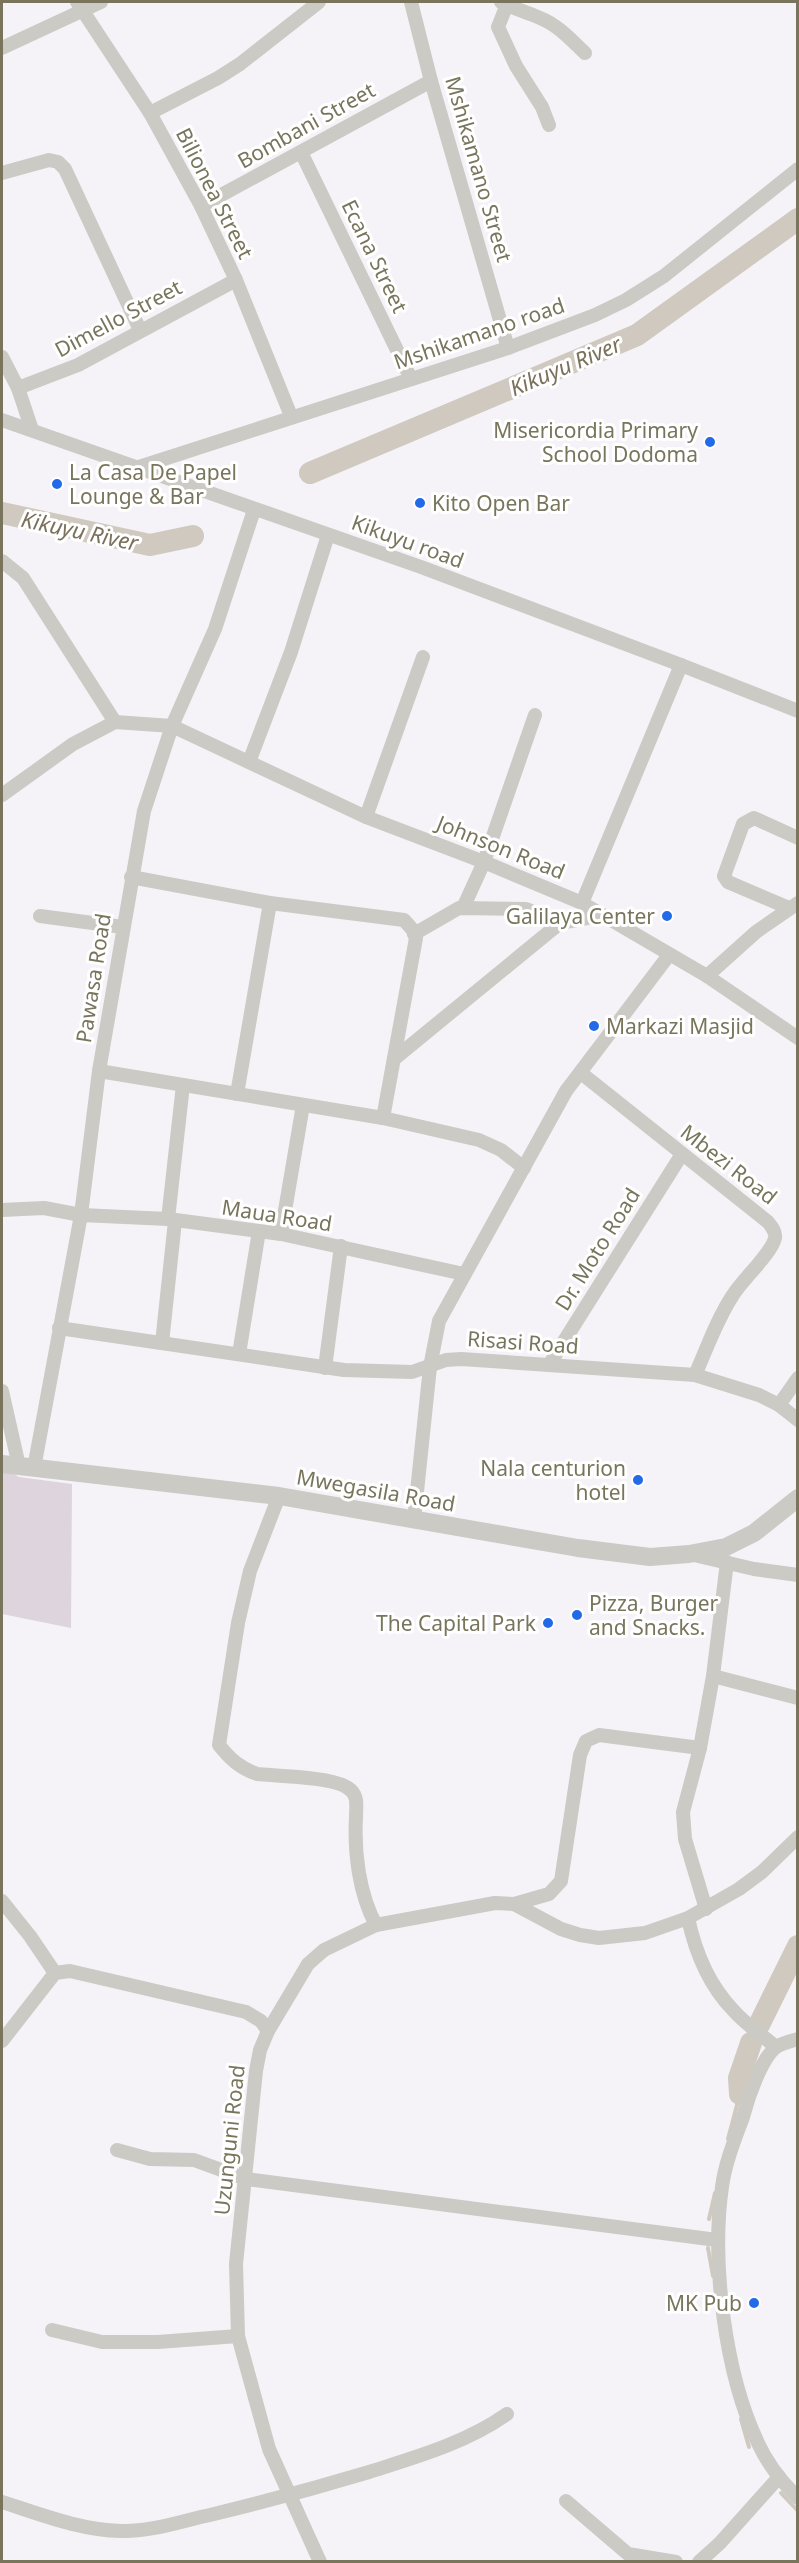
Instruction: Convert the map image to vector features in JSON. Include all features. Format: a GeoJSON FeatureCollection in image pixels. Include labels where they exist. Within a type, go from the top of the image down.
{"type":"FeatureCollection","features":[{"type":"Feature","properties":{"kind":"street"},"geometry":{"type":"LineString","coordinates":[[2,48],[80,7],[101,2]]}},
{"type":"Feature","properties":{"kind":"street"},"geometry":{"type":"LineString","coordinates":[[150,113],[240,64],[319,2]]}},
{"type":"Feature","properties":{"kind":"street","name":"Mshikamano Street"},"geometry":{"type":"LineString","coordinates":[[411,2],[431,81],[508,348]]}},
{"type":"Feature","properties":{"kind":"street"},"geometry":{"type":"LineString","coordinates":[[505,3],[522,2]]}},
{"type":"Feature","properties":{"kind":"street"},"geometry":{"type":"LineString","coordinates":[[505,3],[542,18],[585,53]]}},
{"type":"Feature","properties":{"kind":"street"},"geometry":{"type":"LineString","coordinates":[[505,3],[498,27],[516,66],[542,107],[549,125]]}},
{"type":"Feature","properties":{"kind":"street","name":"Bilionea Street"},"geometry":{"type":"LineString","coordinates":[[80,7],[150,113],[201,206],[236,280],[291,416]]}},
{"type":"Feature","properties":{"kind":"street","name":"Bombani Street"},"geometry":{"type":"LineString","coordinates":[[201,206],[431,81]]}},
{"type":"Feature","properties":{"kind":"street","name":"Ecana Street"},"geometry":{"type":"LineString","coordinates":[[301,152],[411,379]]}},
{"type":"Feature","properties":{"kind":"street"},"geometry":{"type":"LineString","coordinates":[[2,173],[49,160],[58,162],[65,169],[140,330]]}},
{"type":"Feature","properties":{"kind":"street","name":"Mshikamano road"},"geometry":{"type":"LineString","coordinates":[[139,467],[291,416],[508,348],[626,300],[696,252],[798,169]]}},
{"type":"Feature","properties":{"kind":"street","name":"Dimello Street"},"geometry":{"type":"LineString","coordinates":[[18,388],[78,365],[236,280]]}},
{"type":"Feature","properties":{"kind":"street"},"geometry":{"type":"LineString","coordinates":[[2,357],[18,388],[32,430]]}},
{"type":"Feature","properties":{"kind":"street","name":"Kikuyu road"},"geometry":{"type":"LineString","coordinates":[[2,420],[328,535],[681,665],[798,711]]}},
{"type":"Feature","properties":{"kind":"street","name":"Pawasa Road"},"geometry":{"type":"LineString","coordinates":[[18,1466],[59,1328],[81,1215],[99,1071],[144,812],[172,726],[215,629],[254,510]]}},
{"type":"Feature","properties":{"kind":"street"},"geometry":{"type":"LineString","coordinates":[[249,762],[291,652],[328,535]]}},
{"type":"Feature","properties":{"kind":"street"},"geometry":{"type":"LineString","coordinates":[[2,561],[23,578],[115,722]]}},
{"type":"Feature","properties":{"kind":"street"},"geometry":{"type":"LineString","coordinates":[[366,818],[423,657]]}},
{"type":"Feature","properties":{"kind":"street"},"geometry":{"type":"LineString","coordinates":[[582,903],[681,665]]}},
{"type":"Feature","properties":{"kind":"street"},"geometry":{"type":"LineString","coordinates":[[463,908],[484,862],[535,715]]}},
{"type":"Feature","properties":{"kind":"street"},"geometry":{"type":"LineString","coordinates":[[2,793],[73,744],[115,722],[172,726]]}},
{"type":"Feature","properties":{"kind":"street","name":"Johnson Road"},"geometry":{"type":"LineString","coordinates":[[172,726],[366,818],[484,862],[582,903],[707,976],[798,1038]]}},
{"type":"Feature","properties":{"kind":"street"},"geometry":{"type":"LineString","coordinates":[[793,905],[728,882],[724,876],[743,824],[749,819],[753,818],[798,838]]}},
{"type":"Feature","properties":{"kind":"street"},"geometry":{"type":"LineString","coordinates":[[131,877],[270,903],[404,920],[416,938],[383,1118]]}},
{"type":"Feature","properties":{"kind":"street"},"geometry":{"type":"LineString","coordinates":[[237,1094],[270,903]]}},
{"type":"Feature","properties":{"kind":"street"},"geometry":{"type":"LineString","coordinates":[[707,976],[756,932],[793,905]]}},
{"type":"Feature","properties":{"kind":"street"},"geometry":{"type":"LineString","coordinates":[[414,934],[459,908],[526,909],[560,923]]}},
{"type":"Feature","properties":{"kind":"street"},"geometry":{"type":"LineString","coordinates":[[394,1059],[560,923],[603,915]]}},
{"type":"Feature","properties":{"kind":"street"},"geometry":{"type":"LineString","coordinates":[[40,916],[123,927]]}},
{"type":"Feature","properties":{"kind":"street"},"geometry":{"type":"LineString","coordinates":[[414,1520],[436,1330],[464,1274],[566,1091],[669,955]]}},
{"type":"Feature","properties":{"kind":"street"},"geometry":{"type":"LineString","coordinates":[[99,1071],[383,1118],[479,1140],[501,1150],[524,1168]]}},
{"type":"Feature","properties":{"kind":"street","name":"Mbezi Road"},"geometry":{"type":"LineString","coordinates":[[581,1073],[774,1229],[775,1238],[722,1312],[695,1375]]}},
{"type":"Feature","properties":{"kind":"street"},"geometry":{"type":"LineString","coordinates":[[162,1343],[183,1085]]}},
{"type":"Feature","properties":{"kind":"street"},"geometry":{"type":"LineString","coordinates":[[281,1234],[303,1105]]}},
{"type":"Feature","properties":{"kind":"street","name":"Dr. Moto Road"},"geometry":{"type":"LineString","coordinates":[[549,1365],[682,1154]]}},
{"type":"Feature","properties":{"kind":"street","name":"Maua Road"},"geometry":{"type":"LineString","coordinates":[[2,1210],[44,1208],[81,1215],[172,1220],[281,1234],[464,1274]]}},
{"type":"Feature","properties":{"kind":"street"},"geometry":{"type":"LineString","coordinates":[[239,1354],[259,1231]]}},
{"type":"Feature","properties":{"kind":"street"},"geometry":{"type":"LineString","coordinates":[[326,1368],[342,1246]]}},
{"type":"Feature","properties":{"kind":"street","name":"Risasi Road"},"geometry":{"type":"LineString","coordinates":[[59,1328],[326,1368],[394,1373],[412,1372],[446,1360],[461,1359],[695,1375],[759,1395],[779,1405],[798,1420]]}},
{"type":"Feature","properties":{"kind":"street"},"geometry":{"type":"LineString","coordinates":[[779,1405],[798,1378]]}},
{"type":"Feature","properties":{"kind":"street"},"geometry":{"type":"LineString","coordinates":[[2,1391],[18,1466]]}},
{"type":"Feature","properties":{"kind":"street","name":"Mwegasila Road"},"geometry":{"type":"LineString","coordinates":[[18,1466],[279,1496],[578,1548],[650,1557],[689,1554],[726,1546],[754,1533],[798,1498]]}},
{"type":"Feature","properties":{"kind":"street"},"geometry":{"type":"LineString","coordinates":[[279,1496],[250,1571],[238,1623],[219,1745],[232,1762],[251,1772],[333,1782],[348,1787],[354,1793],[357,1800],[355,1832],[357,1856],[367,1908],[376,1925]]}},
{"type":"Feature","properties":{"kind":"street"},"geometry":{"type":"LineString","coordinates":[[689,1554],[798,1575]]}},
{"type":"Feature","properties":{"kind":"street"},"geometry":{"type":"LineString","coordinates":[[706,1909],[682,1825],[714,1676],[727,1562]]}},
{"type":"Feature","properties":{"kind":"street"},"geometry":{"type":"LineString","coordinates":[[714,1676],[798,1698]]}},
{"type":"Feature","properties":{"kind":"street"},"geometry":{"type":"LineString","coordinates":[[514,1904],[549,1894],[561,1881],[580,1755],[586,1741],[592,1736],[600,1735],[700,1748]]}},
{"type":"Feature","properties":{"kind":"street","name":"Uzunguni Road"},"geometry":{"type":"LineString","coordinates":[[320,2562],[269,2449],[238,2336],[236,2264],[260,2050],[268,2031],[308,1964],[324,1950],[376,1925],[477,1905],[514,1904],[561,1929],[599,1938],[645,1933],[706,1909],[762,1872],[798,1837]]}},
{"type":"Feature","properties":{"kind":"street"},"geometry":{"type":"LineString","coordinates":[[2,1901],[30,1935],[56,1973]]}},
{"type":"Feature","properties":{"kind":"street"},"geometry":{"type":"LineString","coordinates":[[688,1918],[692,1938],[716,1988],[733,2011],[776,2047]]}},
{"type":"Feature","properties":{"kind":"street"},"geometry":{"type":"LineString","coordinates":[[2,2041],[56,1973],[70,1971],[246,2012],[261,2021],[268,2031]]}},
{"type":"Feature","properties":{"kind":"street"},"geometry":{"type":"LineString","coordinates":[[798,2038],[776,2047],[766,2061],[748,2098],[722,2184],[717,2240],[722,2300],[741,2400],[758,2443],[779,2477],[798,2498]]}},
{"type":"Feature","properties":{"kind":"street"},"geometry":{"type":"LineString","coordinates":[[117,2150],[150,2159],[194,2160],[246,2179],[717,2240]]}},
{"type":"Feature","properties":{"kind":"street"},"geometry":{"type":"LineString","coordinates":[[52,2330],[102,2342],[159,2342],[238,2336]]}},
{"type":"Feature","properties":{"kind":"street"},"geometry":{"type":"LineString","coordinates":[[2,2502],[69,2523],[123,2531],[149,2529],[289,2496],[420,2456],[492,2426],[507,2414]]}},
{"type":"Feature","properties":{"kind":"street"},"geometry":{"type":"LineString","coordinates":[[699,2562],[720,2543],[779,2477]]}},
{"type":"Feature","properties":{"kind":"street"},"geometry":{"type":"LineString","coordinates":[[566,2502],[628,2554],[676,2562]]}},
{"type":"Feature","properties":{"kind":"shaded area"},"geometry":{"type":"Polygon","coordinates":[[[2,1470],[19,1477],[72,1484],[71,1628],[2,1614],[2,1470]]]}},
{"type":"Feature","properties":{"kind":"waterway","name":"Kikuyu River"},"geometry":{"type":"LineString","coordinates":[[310,473],[637,335],[798,219]]}},
{"type":"Feature","properties":{"kind":"waterway","name":"Kikuyu River"},"geometry":{"type":"LineString","coordinates":[[2,513],[150,545],[193,536]]}},
{"type":"Feature","properties":{"kind":"waterway"},"geometry":{"type":"LineString","coordinates":[[759,2025],[798,1946]]}},
{"type":"Feature","properties":{"kind":"waterway"},"geometry":{"type":"LineString","coordinates":[[740,2094],[739,2078],[751,2043]]}},
{"type":"Feature","properties":{"kind":"waterway"},"geometry":{"type":"LineString","coordinates":[[728,2139],[740,2094]]}},
{"type":"Feature","properties":{"kind":"waterway"},"geometry":{"type":"LineString","coordinates":[[709,2219],[715,2193]]}},
{"type":"Feature","properties":{"kind":"waterway"},"geometry":{"type":"LineString","coordinates":[[708,2248],[713,2276]]}},
{"type":"Feature","properties":{"kind":"waterway"},"geometry":{"type":"LineString","coordinates":[[741,2419],[749,2447]]}},
{"type":"Feature","properties":{"kind":"waterway"},"geometry":{"type":"LineString","coordinates":[[781,2493],[798,2511]]}},
{"type":"Feature","properties":{"kind":"place","name":"Misericordia Primary School Dodoma"},"geometry":{"type":"Point","coordinates":[710,442]}},
{"type":"Feature","properties":{"kind":"place","name":"La Casa De Papel Lounge & Bar"},"geometry":{"type":"Point","coordinates":[57,484]}},
{"type":"Feature","properties":{"kind":"place","name":"Kito Open Bar"},"geometry":{"type":"Point","coordinates":[420,503]}},
{"type":"Feature","properties":{"kind":"place","name":"Galilaya Center"},"geometry":{"type":"Point","coordinates":[667,916]}},
{"type":"Feature","properties":{"kind":"place","name":"Markazi Masjid"},"geometry":{"type":"Point","coordinates":[594,1026]}},
{"type":"Feature","properties":{"kind":"place","name":"Nala centurion hotel"},"geometry":{"type":"Point","coordinates":[638,1480]}},
{"type":"Feature","properties":{"kind":"place","name":"Pizza, Burger and Snacks."},"geometry":{"type":"Point","coordinates":[577,1615]}},
{"type":"Feature","properties":{"kind":"place","name":"The Capital Park"},"geometry":{"type":"Point","coordinates":[548,1623]}},
{"type":"Feature","properties":{"kind":"place","name":"MK Pub"},"geometry":{"type":"Point","coordinates":[754,2303]}}]}
